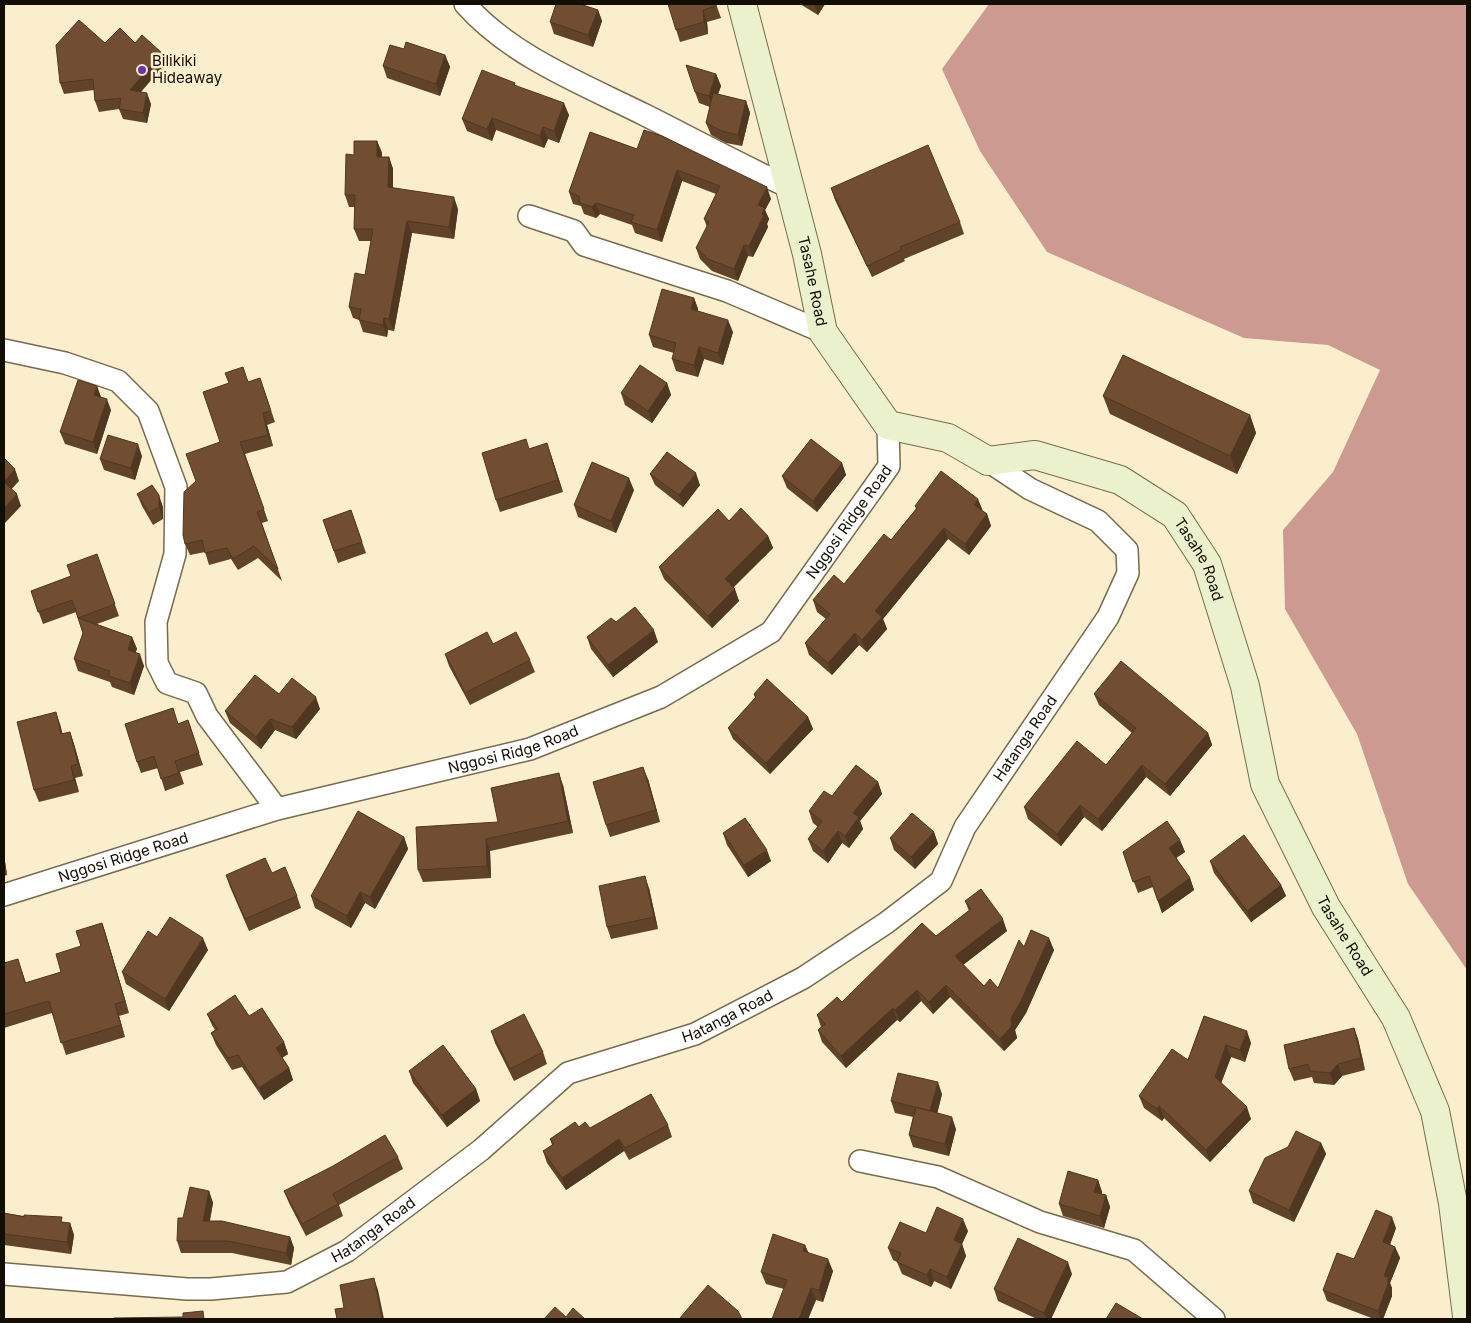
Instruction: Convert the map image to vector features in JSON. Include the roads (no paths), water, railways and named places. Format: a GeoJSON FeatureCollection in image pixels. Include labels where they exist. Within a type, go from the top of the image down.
{"type":"FeatureCollection","features":[{"type":"Feature","properties":{"kind":"street"},"geometry":{"type":"LineString","coordinates":[[465,4],[482,23],[531,57],[735,162],[789,187]]}},
{"type":"Feature","properties":{"kind":"street","name":"Tasahe Road"},"geometry":{"type":"LineString","coordinates":[[742,4],[807,254],[824,332],[888,425]]}},
{"type":"Feature","properties":{"kind":"street"},"geometry":{"type":"LineString","coordinates":[[529,216],[574,231],[584,245],[727,291],[824,332]]}},
{"type":"Feature","properties":{"kind":"street"},"geometry":{"type":"LineString","coordinates":[[4,350],[65,363],[118,381],[148,411],[176,487],[175,554],[156,622],[157,664],[167,684],[196,693],[207,716],[277,809]]}},
{"type":"Feature","properties":{"kind":"street"},"geometry":{"type":"LineString","coordinates":[[888,425],[948,438],[988,461]]}},
{"type":"Feature","properties":{"kind":"street","name":"Nggosi Ridge Road"},"geometry":{"type":"LineString","coordinates":[[4,895],[277,809],[530,749],[660,697],[771,632],[889,466],[888,425]]}},
{"type":"Feature","properties":{"kind":"street","name":"Tasahe Road"},"geometry":{"type":"LineString","coordinates":[[988,461],[1035,455],[1120,480],[1175,515],[1207,564],[1245,686],[1266,784],[1326,907],[1396,1018],[1435,1111],[1453,1204],[1467,1316]]}},
{"type":"Feature","properties":{"kind":"street","name":"Hatanga Road"},"geometry":{"type":"LineString","coordinates":[[4,1274],[187,1289],[211,1289],[286,1282],[347,1252],[481,1150],[568,1073],[695,1034],[803,978],[886,923],[941,881],[965,827],[1108,617],[1128,572],[1127,550],[1098,521],[1030,489],[988,461]]}},
{"type":"Feature","properties":{"kind":"street"},"geometry":{"type":"LineString","coordinates":[[860,1161],[938,1177],[1040,1222],[1134,1250],[1214,1319]]}},
{"type":"Feature","properties":{"kind":"place","name":"Bilikiki Hideaway"},"geometry":{"type":"Point","coordinates":[142,70]}}]}
